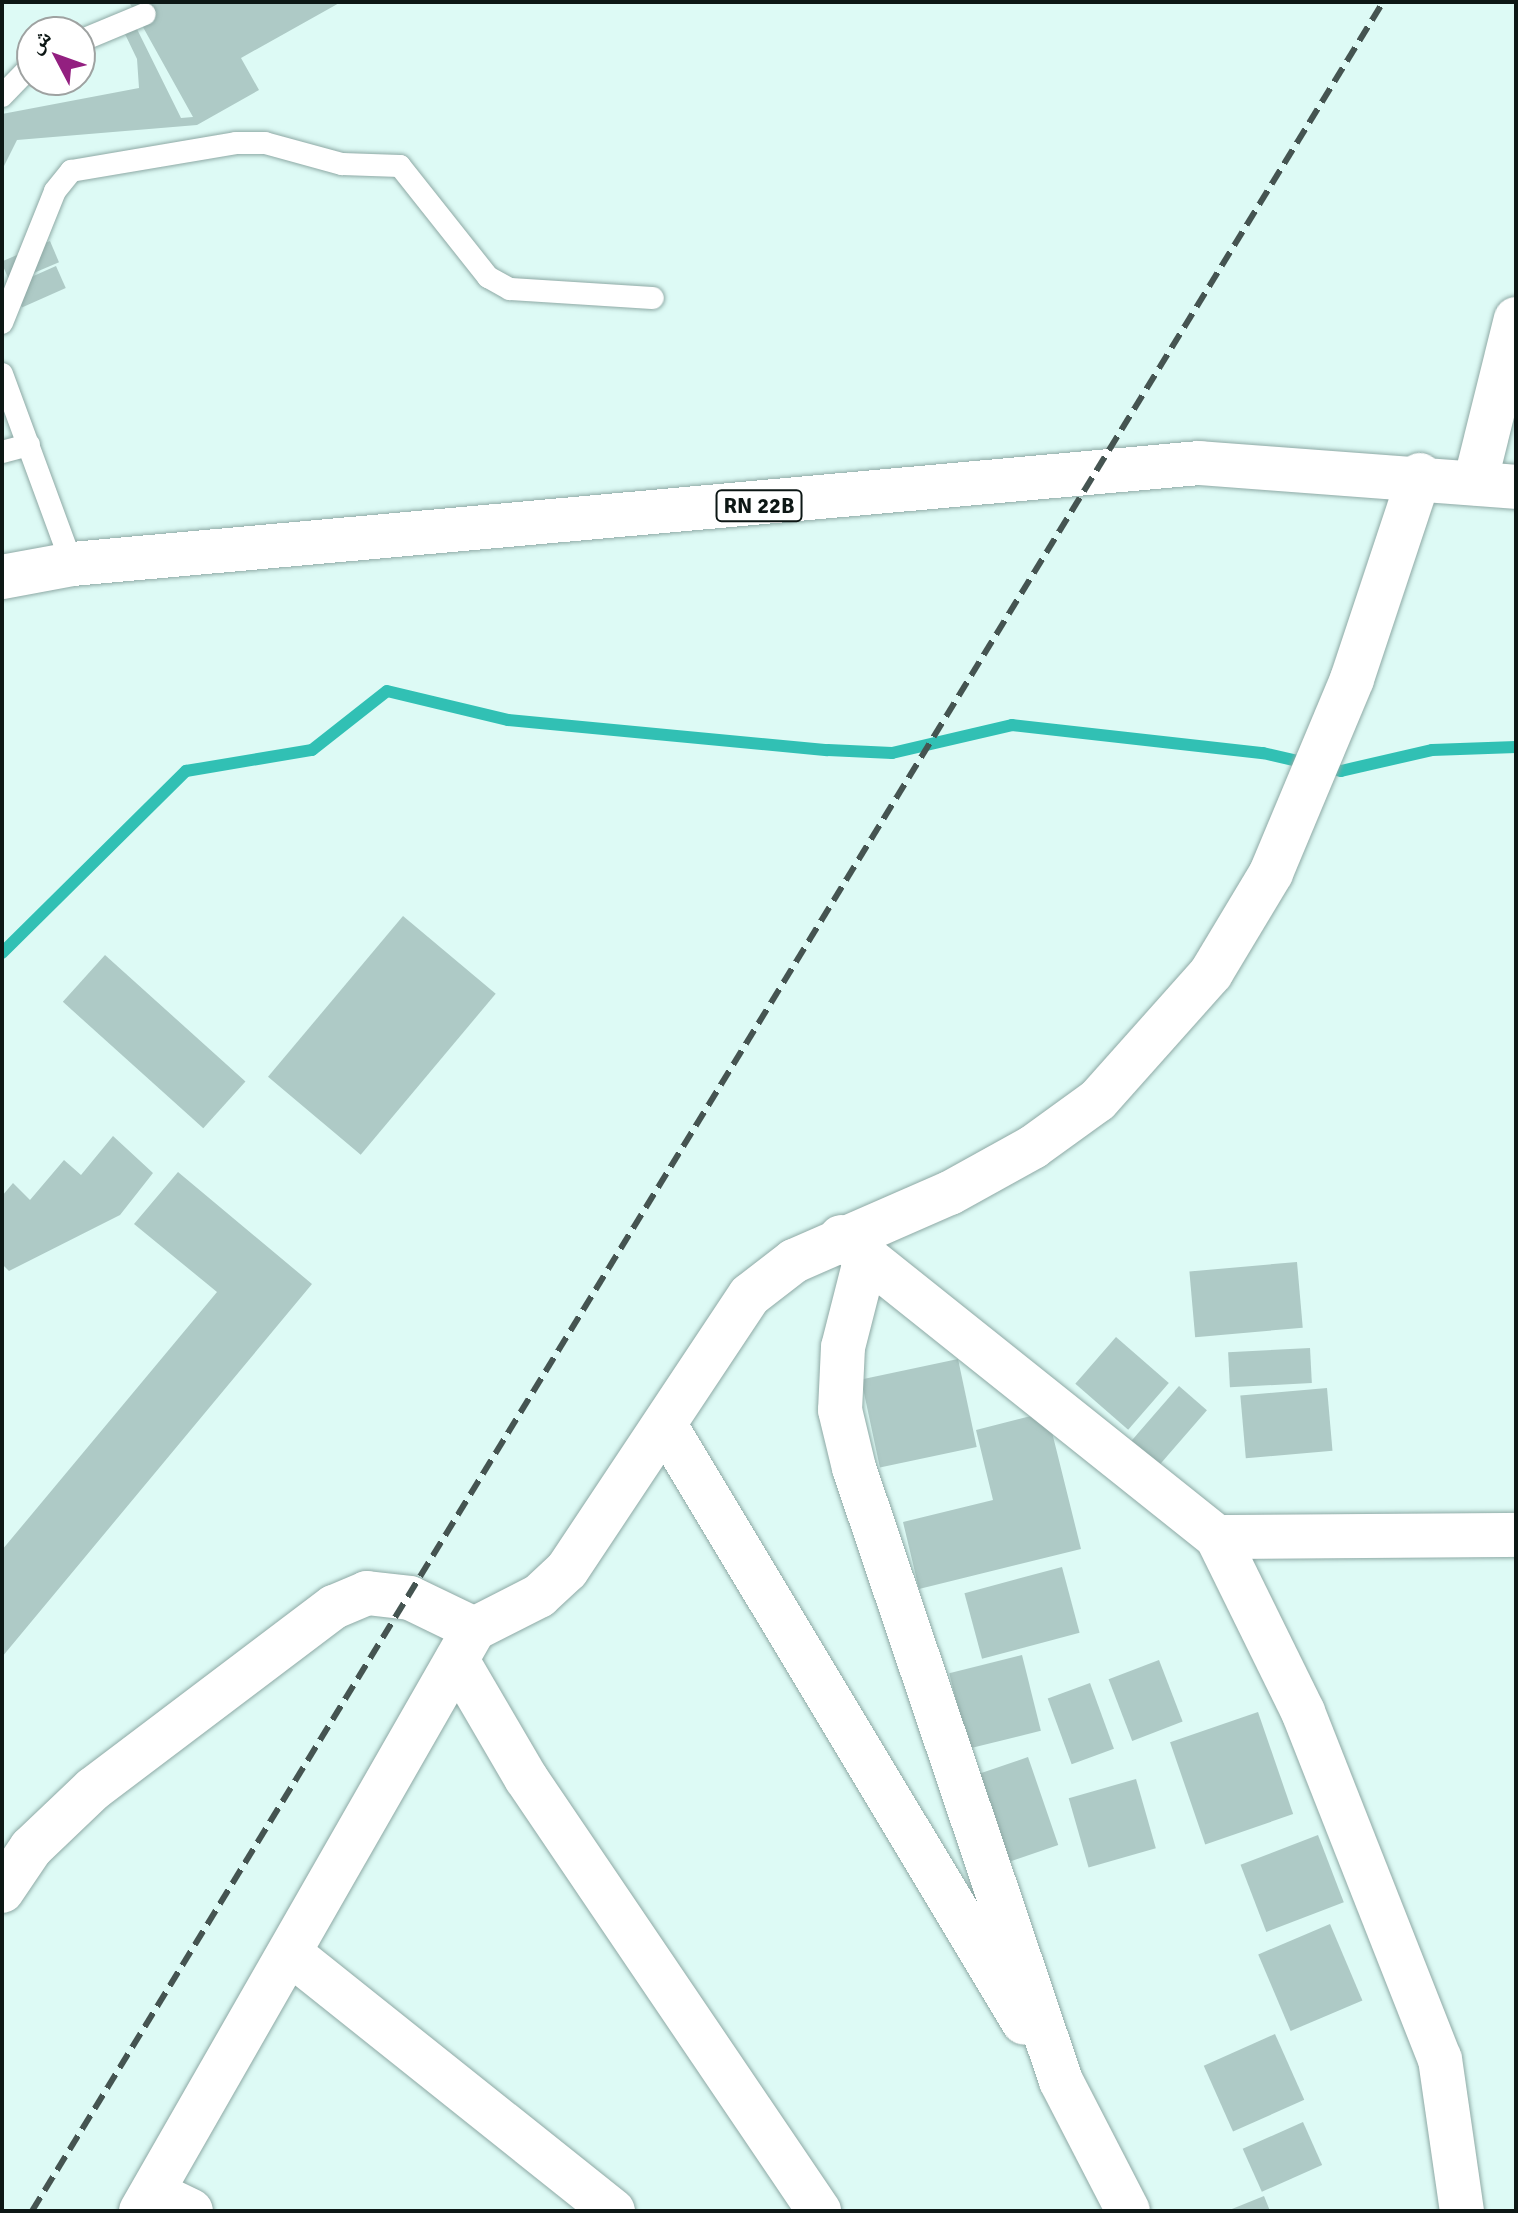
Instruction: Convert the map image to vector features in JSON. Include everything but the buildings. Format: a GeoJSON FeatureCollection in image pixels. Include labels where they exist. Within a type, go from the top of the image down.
{"type":"FeatureCollection","features":[{"type":"Feature","properties":{"kind":"street"},"geometry":{"type":"LineString","coordinates":[[1495,485],[1516,319]]}},
{"type":"Feature","properties":{"kind":"street","name":"RN 22B"},"geometry":{"type":"LineString","coordinates":[[2,577],[72,564],[1199,463],[1420,475],[1495,485]]}},
{"type":"Feature","properties":{"kind":"street"},"geometry":{"type":"LineString","coordinates":[[162,2205],[291,1954],[465,1644],[507,1617],[567,1570],[750,1295],[854,1247],[1033,1147],[1098,1100],[1211,973],[1271,873],[1352,679],[1420,475]]}},
{"type":"Feature","properties":{"kind":"street"},"geometry":{"type":"LineString","coordinates":[[854,1247],[1217,1537],[1303,1712],[1440,2059],[1462,2211]]}},
{"type":"Feature","properties":{"kind":"street"},"geometry":{"type":"LineString","coordinates":[[854,1247],[843,1347],[840,1410],[854,1468],[1061,2081]]}},
{"type":"Feature","properties":{"kind":"street"},"geometry":{"type":"LineString","coordinates":[[665,1425],[1061,2081],[1128,2211]]}},
{"type":"Feature","properties":{"kind":"street"},"geometry":{"type":"LineString","coordinates":[[1217,1537],[1516,1535]]}},
{"type":"Feature","properties":{"kind":"street"},"geometry":{"type":"LineString","coordinates":[[2,1891],[31,1848],[93,1789],[334,1607],[367,1593],[410,1598],[465,1644],[526,1778],[802,2202]]}},
{"type":"Feature","properties":{"kind":"street"},"geometry":{"type":"LineString","coordinates":[[291,1954],[613,2211]]}},
{"type":"Feature","properties":{"kind":"lane"},"geometry":{"type":"LineString","coordinates":[[96,34],[145,14]]}},
{"type":"Feature","properties":{"kind":"lane"},"geometry":{"type":"LineString","coordinates":[[2,96],[16,82]]}},
{"type":"Feature","properties":{"kind":"lane"},"geometry":{"type":"LineString","coordinates":[[2,323],[55,191],[71,171],[236,143],[265,143],[342,164],[400,166],[488,277],[510,289],[653,298]]}},
{"type":"Feature","properties":{"kind":"lane"},"geometry":{"type":"LineString","coordinates":[[2,374],[72,564]]}},
{"type":"Feature","properties":{"kind":"lane"},"geometry":{"type":"LineString","coordinates":[[2,452],[29,445]]}},
{"type":"Feature","properties":{"kind":"waterway"},"geometry":{"type":"LineString","coordinates":[[2,953],[186,771],[312,750],[387,691],[508,720],[828,750],[892,753],[1012,725],[1263,753],[1341,771],[1432,750],[1516,747]]}},
{"type":"Feature","properties":{"kind":"railway"},"geometry":{"type":"LineString","coordinates":[[32,2211],[1383,2]]}}]}
